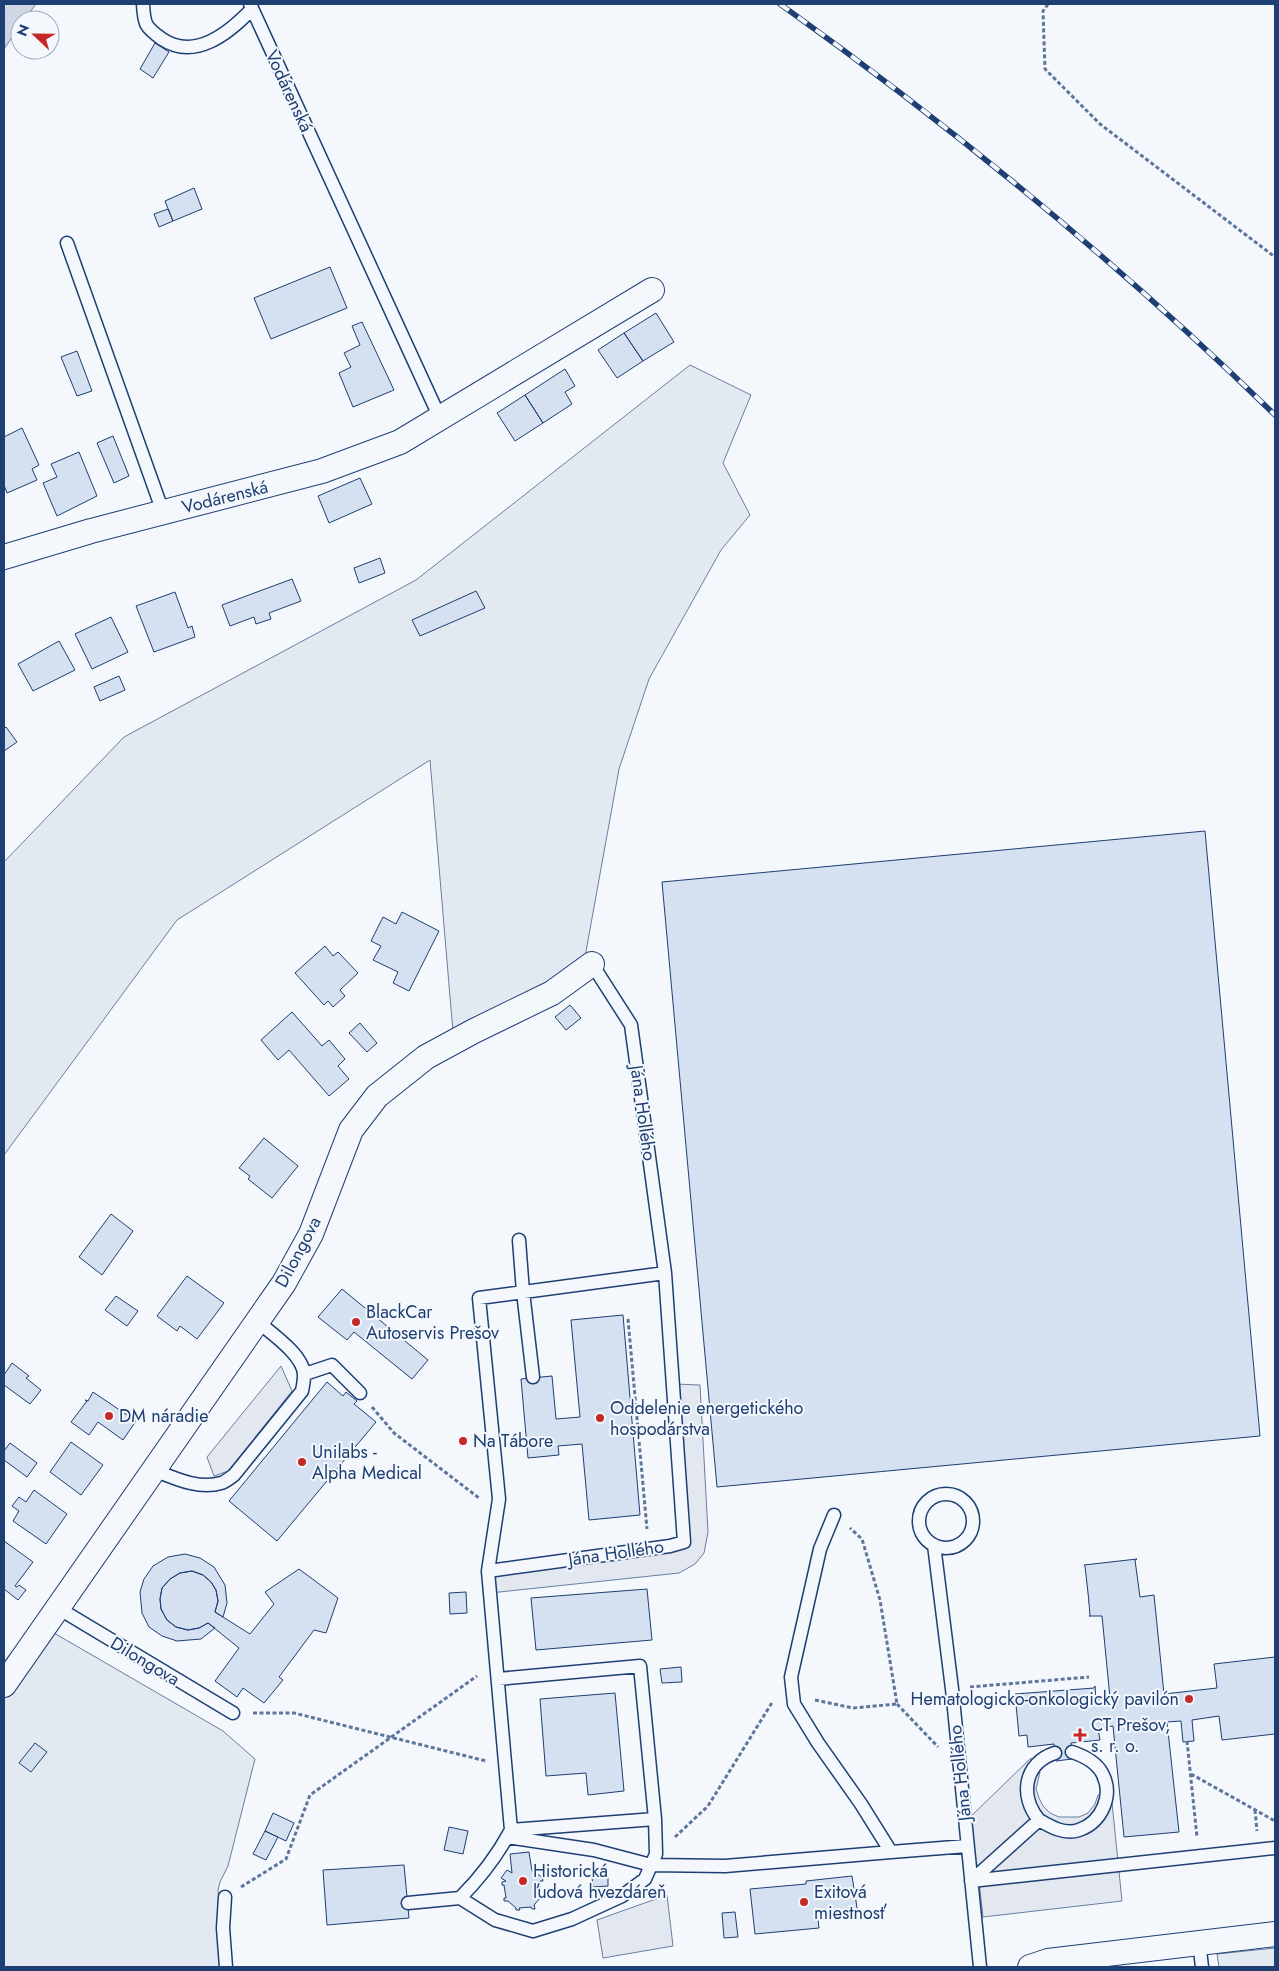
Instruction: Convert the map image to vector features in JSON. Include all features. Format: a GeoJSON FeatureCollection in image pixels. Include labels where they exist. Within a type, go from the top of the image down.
{"type":"FeatureCollection","features":[{"type":"Feature","properties":{"kind":"street","name":"Vodárenská"},"geometry":{"type":"LineString","coordinates":[[4,557],[91,531],[322,471],[400,442],[652,290]]}},
{"type":"Feature","properties":{"kind":"street","name":"Dilongova"},"geometry":{"type":"LineString","coordinates":[[4,1685],[284,1283],[311,1234],[350,1130],[377,1096],[426,1057],[552,992],[592,964]]}},
{"type":"Feature","properties":{"kind":"street"},"geometry":{"type":"LineString","coordinates":[[1030,1967],[1048,1960],[1275,1934]]}},
{"type":"Feature","properties":{"kind":"lane","name":"Vodárenská"},"geometry":{"type":"LineString","coordinates":[[143,4],[144,16],[149,30],[169,44],[188,47],[203,45],[219,38],[236,25],[251,6],[440,418]]}},
{"type":"Feature","properties":{"kind":"lane"},"geometry":{"type":"LineString","coordinates":[[67,243],[163,512]]}},
{"type":"Feature","properties":{"kind":"lane","name":"Jána Hollého"},"geometry":{"type":"LineString","coordinates":[[488,1570],[670,1546],[684,1542],[665,1273],[631,1025],[592,964]]}},
{"type":"Feature","properties":{"kind":"lane"},"geometry":{"type":"LineString","coordinates":[[519,1240],[522,1292],[533,1377]]}},
{"type":"Feature","properties":{"kind":"lane"},"geometry":{"type":"LineString","coordinates":[[460,1898],[478,1880],[499,1853],[509,1833],[506,1766],[488,1570],[499,1499],[479,1298],[665,1273]]}},
{"type":"Feature","properties":{"kind":"lane"},"geometry":{"type":"LineString","coordinates":[[154,1470],[190,1483],[206,1485],[221,1483],[234,1475],[302,1391],[305,1374],[299,1361],[288,1347],[257,1322]]}},
{"type":"Feature","properties":{"kind":"lane"},"geometry":{"type":"LineString","coordinates":[[305,1374],[332,1365],[360,1393]]}},
{"type":"Feature","properties":{"kind":"lane","name":"Jána Hollého"},"geometry":{"type":"LineString","coordinates":[[934,1545],[950,1548],[958,1546],[970,1534],[973,1517],[966,1502],[959,1497],[950,1494],[932,1497],[921,1512],[919,1521],[925,1538],[934,1545],[952,1689],[980,1967]]}},
{"type":"Feature","properties":{"kind":"lane"},"geometry":{"type":"LineString","coordinates":[[834,1514],[820,1549],[791,1677],[794,1704],[891,1852]]}},
{"type":"Feature","properties":{"kind":"lane","name":"Dilongova"},"geometry":{"type":"LineString","coordinates":[[58,1608],[233,1713]]}},
{"type":"Feature","properties":{"kind":"lane"},"geometry":{"type":"LineString","coordinates":[[408,1903],[460,1898],[495,1920],[533,1931],[572,1919],[622,1896],[645,1879],[654,1860],[655,1819],[640,1666],[498,1679]]}},
{"type":"Feature","properties":{"kind":"lane"},"geometry":{"type":"LineString","coordinates":[[1055,1752],[1040,1761],[1032,1770],[1027,1783],[1027,1798],[1031,1811],[1039,1820],[1052,1828],[1064,1831],[1078,1831],[1091,1824],[1101,1813],[1107,1800],[1107,1784],[1102,1772],[1083,1756],[1072,1752]]}},
{"type":"Feature","properties":{"kind":"lane"},"geometry":{"type":"LineString","coordinates":[[509,1833],[655,1819]]}},
{"type":"Feature","properties":{"kind":"lane"},"geometry":{"type":"LineString","coordinates":[[971,1881],[1039,1820]]}},
{"type":"Feature","properties":{"kind":"lane"},"geometry":{"type":"LineString","coordinates":[[509,1833],[654,1860],[725,1866],[967,1846]]}},
{"type":"Feature","properties":{"kind":"lane"},"geometry":{"type":"LineString","coordinates":[[971,1881],[1275,1848]]}},
{"type":"Feature","properties":{"kind":"lane"},"geometry":{"type":"LineString","coordinates":[[226,1897],[223,1928],[226,1967]]}},
{"type":"Feature","properties":{"kind":"lane"},"geometry":{"type":"LineString","coordinates":[[1199,1942],[1202,1967]]}},
{"type":"Feature","properties":{"kind":"path"},"geometry":{"type":"LineString","coordinates":[[1048,4],[1043,11],[1044,69],[1100,124],[1275,257]]}},
{"type":"Feature","properties":{"kind":"path"},"geometry":{"type":"LineString","coordinates":[[628,1319],[646,1512]]}},
{"type":"Feature","properties":{"kind":"path"},"geometry":{"type":"LineString","coordinates":[[360,1393],[394,1433],[497,1512]]}},
{"type":"Feature","properties":{"kind":"path"},"geometry":{"type":"LineString","coordinates":[[834,1514],[862,1538],[880,1600],[897,1704],[960,1770]]}},
{"type":"Feature","properties":{"kind":"path"},"geometry":{"type":"LineString","coordinates":[[226,1897],[286,1859],[310,1795],[496,1662]]}},
{"type":"Feature","properties":{"kind":"path"},"geometry":{"type":"LineString","coordinates":[[654,1860],[708,1806],[765,1712],[791,1677]]}},
{"type":"Feature","properties":{"kind":"path"},"geometry":{"type":"LineString","coordinates":[[952,1689],[1089,1677]]}},
{"type":"Feature","properties":{"kind":"path"},"geometry":{"type":"LineString","coordinates":[[793,1696],[853,1708],[897,1704]]}},
{"type":"Feature","properties":{"kind":"path"},"geometry":{"type":"LineString","coordinates":[[233,1713],[294,1713],[506,1766]]}},
{"type":"Feature","properties":{"kind":"path"},"geometry":{"type":"LineString","coordinates":[[1187,1741],[1198,1842]]}},
{"type":"Feature","properties":{"kind":"path"},"geometry":{"type":"LineString","coordinates":[[1190,1774],[1275,1821]]}},
{"type":"Feature","properties":{"kind":"shaded area"},"geometry":{"type":"Polygon","coordinates":[[[4,4],[36,4],[32,10],[10,10],[10,40],[4,49],[4,4]]]}},
{"type":"Feature","properties":{"kind":"shaded area"},"geometry":{"type":"Polygon","coordinates":[[[690,365],[751,395],[723,463],[750,515],[721,550],[649,679],[619,769],[585,957],[468,1045],[453,1032],[430,760],[177,920],[4,1155],[4,862],[124,737],[416,580],[690,365]]]}},
{"type":"Feature","properties":{"kind":"shaded area"},"geometry":{"type":"Polygon","coordinates":[[[281,1366],[292,1391],[228,1471],[214,1476],[207,1457],[281,1366]]]}},
{"type":"Feature","properties":{"kind":"shaded area"},"geometry":{"type":"Polygon","coordinates":[[[674,1384],[700,1385],[708,1532],[704,1553],[695,1564],[679,1573],[490,1593],[488,1571],[684,1542],[674,1384]]]}},
{"type":"Feature","properties":{"kind":"shaded area"},"geometry":{"type":"Polygon","coordinates":[[[35,1622],[223,1731],[255,1759],[228,1866],[218,1890],[226,1967],[4,1967],[4,1662],[35,1622]]]}},
{"type":"Feature","properties":{"kind":"shaded area"},"geometry":{"type":"Polygon","coordinates":[[[1031,1758],[1040,1772],[1036,1789],[1039,1798],[1043,1806],[1050,1813],[1059,1817],[1079,1817],[1088,1813],[1095,1804],[1098,1795],[1111,1793],[1122,1901],[983,1917],[979,1881],[965,1822],[1031,1758]]]}},
{"type":"Feature","properties":{"kind":"shaded area"},"geometry":{"type":"Polygon","coordinates":[[[667,1895],[673,1946],[603,1958],[597,1920],[667,1895]]]}},
{"type":"Feature","properties":{"kind":"shaded area"},"geometry":{"type":"Polygon","coordinates":[[[1275,1948],[1275,1967],[1219,1967],[1217,1954],[1275,1948]]]}},
{"type":"Feature","properties":{"kind":"building"},"geometry":{"type":"Polygon","coordinates":[[[155,43],[169,52],[153,78],[140,69],[155,43]]]}},
{"type":"Feature","properties":{"kind":"building"},"geometry":{"type":"Polygon","coordinates":[[[194,188],[202,209],[173,221],[165,201],[194,188]]]}},
{"type":"Feature","properties":{"kind":"building"},"geometry":{"type":"Polygon","coordinates":[[[168,209],[173,221],[159,227],[154,214],[168,209]]]}},
{"type":"Feature","properties":{"kind":"building"},"geometry":{"type":"Polygon","coordinates":[[[330,267],[347,308],[271,339],[254,298],[330,267]]]}},
{"type":"Feature","properties":{"kind":"building"},"geometry":{"type":"Polygon","coordinates":[[[656,313],[674,342],[643,361],[624,333],[656,313]]]}},
{"type":"Feature","properties":{"kind":"building"},"geometry":{"type":"Polygon","coordinates":[[[362,322],[394,390],[353,407],[339,373],[351,367],[344,353],[360,345],[352,326],[362,322]]]}},
{"type":"Feature","properties":{"kind":"building"},"geometry":{"type":"Polygon","coordinates":[[[624,333],[643,361],[617,378],[598,350],[624,333]]]}},
{"type":"Feature","properties":{"kind":"building"},"geometry":{"type":"Polygon","coordinates":[[[77,351],[92,391],[77,396],[61,357],[77,351]]]}},
{"type":"Feature","properties":{"kind":"building"},"geometry":{"type":"Polygon","coordinates":[[[565,369],[575,386],[565,392],[572,404],[543,423],[525,395],[565,369]]]}},
{"type":"Feature","properties":{"kind":"building"},"geometry":{"type":"Polygon","coordinates":[[[525,395],[543,423],[515,441],[497,413],[525,395]]]}},
{"type":"Feature","properties":{"kind":"building"},"geometry":{"type":"Polygon","coordinates":[[[22,428],[39,465],[32,469],[37,480],[7,493],[4,485],[4,437],[22,428]]]}},
{"type":"Feature","properties":{"kind":"building"},"geometry":{"type":"Polygon","coordinates":[[[113,436],[129,476],[114,483],[97,443],[113,436]]]}},
{"type":"Feature","properties":{"kind":"building"},"geometry":{"type":"Polygon","coordinates":[[[79,452],[97,496],[57,516],[43,483],[57,477],[51,464],[79,452]]]}},
{"type":"Feature","properties":{"kind":"building"},"geometry":{"type":"Polygon","coordinates":[[[360,478],[372,504],[329,523],[318,496],[360,478]]]}},
{"type":"Feature","properties":{"kind":"building"},"geometry":{"type":"Polygon","coordinates":[[[380,558],[385,573],[359,583],[354,568],[380,558]]]}},
{"type":"Feature","properties":{"kind":"building"},"geometry":{"type":"Polygon","coordinates":[[[292,579],[301,601],[269,613],[271,619],[256,624],[254,617],[230,626],[222,605],[292,579]]]}},
{"type":"Feature","properties":{"kind":"building"},"geometry":{"type":"Polygon","coordinates":[[[476,591],[485,608],[420,636],[412,620],[476,591]]]}},
{"type":"Feature","properties":{"kind":"building"},"geometry":{"type":"Polygon","coordinates":[[[175,592],[188,628],[192,626],[195,637],[154,652],[136,606],[175,592]]]}},
{"type":"Feature","properties":{"kind":"building"},"geometry":{"type":"Polygon","coordinates":[[[111,617],[128,652],[92,669],[75,634],[111,617]]]}},
{"type":"Feature","properties":{"kind":"building"},"geometry":{"type":"Polygon","coordinates":[[[59,641],[75,670],[33,691],[18,664],[59,641]]]}},
{"type":"Feature","properties":{"kind":"building"},"geometry":{"type":"Polygon","coordinates":[[[119,676],[125,690],[100,701],[94,687],[119,676]]]}},
{"type":"Feature","properties":{"kind":"building"},"geometry":{"type":"Polygon","coordinates":[[[6,727],[17,742],[4,751],[4,729],[6,727]]]}},
{"type":"Feature","properties":{"kind":"building"},"geometry":{"type":"Polygon","coordinates":[[[1205,831],[1260,1436],[717,1487],[662,882],[1205,831]]]}},
{"type":"Feature","properties":{"kind":"building"},"geometry":{"type":"Polygon","coordinates":[[[402,912],[439,931],[409,991],[393,983],[398,972],[373,960],[381,946],[371,941],[383,917],[396,924],[402,912]]]}},
{"type":"Feature","properties":{"kind":"building"},"geometry":{"type":"Polygon","coordinates":[[[325,946],[333,956],[338,952],[358,973],[340,990],[345,996],[333,1007],[328,1001],[324,1005],[295,973],[325,946]]]}},
{"type":"Feature","properties":{"kind":"building"},"geometry":{"type":"Polygon","coordinates":[[[570,1005],[581,1018],[566,1030],[555,1017],[570,1005]]]}},
{"type":"Feature","properties":{"kind":"building"},"geometry":{"type":"Polygon","coordinates":[[[292,1012],[322,1046],[329,1040],[345,1059],[338,1066],[349,1079],[329,1096],[289,1050],[278,1060],[261,1040],[292,1012]]]}},
{"type":"Feature","properties":{"kind":"building"},"geometry":{"type":"Polygon","coordinates":[[[360,1023],[377,1043],[367,1052],[349,1033],[360,1023]]]}},
{"type":"Feature","properties":{"kind":"building"},"geometry":{"type":"Polygon","coordinates":[[[264,1138],[298,1166],[272,1198],[248,1179],[250,1176],[239,1168],[264,1138]]]}},
{"type":"Feature","properties":{"kind":"building"},"geometry":{"type":"Polygon","coordinates":[[[111,1214],[133,1231],[102,1275],[79,1257],[111,1214]]]}},
{"type":"Feature","properties":{"kind":"building"},"geometry":{"type":"Polygon","coordinates":[[[187,1276],[224,1303],[197,1339],[180,1326],[177,1331],[157,1316],[187,1276]]]}},
{"type":"Feature","properties":{"kind":"building"},"geometry":{"type":"Polygon","coordinates":[[[342,1289],[428,1360],[412,1379],[354,1332],[347,1340],[318,1317],[342,1289]]]}},
{"type":"Feature","properties":{"kind":"building"},"geometry":{"type":"Polygon","coordinates":[[[116,1296],[138,1311],[127,1326],[105,1310],[116,1296]]]}},
{"type":"Feature","properties":{"kind":"building","name":"Oddelenie energetického hospodárstva"},"geometry":{"type":"Polygon","coordinates":[[[623,1315],[640,1515],[589,1520],[582,1444],[558,1446],[559,1455],[528,1458],[521,1379],[552,1376],[556,1419],[580,1417],[571,1320],[623,1315]]]}},
{"type":"Feature","properties":{"kind":"building"},"geometry":{"type":"Polygon","coordinates":[[[12,1363],[29,1376],[26,1378],[41,1390],[30,1404],[4,1385],[4,1375],[12,1363]]]}},
{"type":"Feature","properties":{"kind":"building","name":"Unilabs - Alpha Medical"},"geometry":{"type":"Polygon","coordinates":[[[327,1382],[343,1396],[346,1392],[357,1401],[354,1404],[376,1422],[277,1541],[229,1501],[327,1382]]]}},
{"type":"Feature","properties":{"kind":"building"},"geometry":{"type":"Polygon","coordinates":[[[93,1392],[136,1421],[123,1440],[98,1422],[89,1435],[71,1422],[87,1401],[85,1400],[88,1401],[93,1392]]]}},
{"type":"Feature","properties":{"kind":"building"},"geometry":{"type":"Polygon","coordinates":[[[71,1442],[103,1465],[81,1495],[50,1472],[71,1442]]]}},
{"type":"Feature","properties":{"kind":"building"},"geometry":{"type":"Polygon","coordinates":[[[10,1443],[37,1463],[27,1477],[4,1460],[4,1451],[10,1443]]]}},
{"type":"Feature","properties":{"kind":"building"},"geometry":{"type":"Polygon","coordinates":[[[34,1490],[67,1514],[46,1544],[13,1521],[19,1511],[12,1506],[19,1497],[26,1502],[34,1490]]]}},
{"type":"Feature","properties":{"kind":"building"},"geometry":{"type":"Polygon","coordinates":[[[4,1541],[33,1562],[15,1586],[19,1585],[26,1590],[18,1600],[4,1589],[4,1541]]]}},
{"type":"Feature","properties":{"kind":"building"},"geometry":{"type":"Polygon","coordinates":[[[185,1554],[200,1558],[214,1567],[225,1585],[227,1603],[223,1617],[215,1612],[218,1601],[216,1590],[203,1575],[192,1571],[180,1573],[170,1579],[162,1588],[160,1599],[161,1609],[167,1620],[176,1627],[188,1630],[199,1628],[208,1623],[215,1628],[201,1639],[177,1641],[162,1636],[149,1627],[142,1613],[140,1592],[144,1579],[153,1566],[168,1557],[185,1554]]]}},
{"type":"Feature","properties":{"kind":"building","name":"Hematologicko-onkologický pavilón"},"geometry":{"type":"Polygon","coordinates":[[[1137,1559],[1135,1560],[1140,1597],[1154,1595],[1164,1694],[1217,1688],[1214,1664],[1275,1657],[1275,1734],[1222,1740],[1219,1716],[1192,1720],[1194,1741],[1183,1742],[1181,1721],[1167,1722],[1179,1832],[1124,1837],[1113,1726],[1098,1728],[1100,1740],[1071,1743],[1072,1759],[1056,1761],[1054,1744],[1028,1747],[1027,1735],[1019,1736],[1015,1694],[1094,1688],[1095,1686],[1096,1700],[1110,1698],[1102,1616],[1090,1616],[1084,1565],[1137,1559]]]}},
{"type":"Feature","properties":{"kind":"building"},"geometry":{"type":"Polygon","coordinates":[[[299,1569],[338,1598],[326,1633],[314,1630],[279,1677],[283,1680],[264,1703],[243,1688],[237,1697],[215,1681],[239,1648],[208,1623],[199,1628],[188,1630],[176,1627],[167,1620],[161,1609],[162,1588],[170,1579],[180,1573],[192,1571],[203,1575],[216,1590],[218,1601],[215,1612],[250,1634],[274,1604],[265,1592],[299,1569]]]}},
{"type":"Feature","properties":{"kind":"building"},"geometry":{"type":"Polygon","coordinates":[[[647,1589],[652,1640],[536,1650],[531,1598],[647,1589]]]}},
{"type":"Feature","properties":{"kind":"building"},"geometry":{"type":"Polygon","coordinates":[[[466,1592],[467,1613],[450,1614],[449,1593],[466,1592]]]}},
{"type":"Feature","properties":{"kind":"building"},"geometry":{"type":"Polygon","coordinates":[[[681,1667],[682,1682],[662,1683],[660,1669],[681,1667]]]}},
{"type":"Feature","properties":{"kind":"building"},"geometry":{"type":"Polygon","coordinates":[[[615,1693],[624,1791],[588,1795],[586,1773],[546,1776],[540,1699],[615,1693]]]}},
{"type":"Feature","properties":{"kind":"building"},"geometry":{"type":"Polygon","coordinates":[[[35,1743],[47,1752],[31,1772],[19,1763],[35,1743]]]}},
{"type":"Feature","properties":{"kind":"building"},"geometry":{"type":"Polygon","coordinates":[[[273,1813],[294,1823],[286,1841],[265,1831],[273,1813]]]}},
{"type":"Feature","properties":{"kind":"building"},"geometry":{"type":"Polygon","coordinates":[[[449,1827],[468,1831],[463,1854],[444,1850],[449,1827]]]}},
{"type":"Feature","properties":{"kind":"building"},"geometry":{"type":"Polygon","coordinates":[[[265,1831],[278,1837],[266,1860],[253,1854],[265,1831]]]}},
{"type":"Feature","properties":{"kind":"building","name":"Historická ľudová hvezdáreň"},"geometry":{"type":"Polygon","coordinates":[[[529,1852],[532,1871],[542,1877],[543,1881],[540,1881],[541,1894],[544,1894],[544,1897],[541,1897],[534,1905],[535,1909],[531,1907],[516,1910],[508,1901],[504,1901],[504,1898],[506,1898],[502,1882],[506,1881],[501,1878],[507,1870],[512,1873],[510,1854],[529,1852]]]}},
{"type":"Feature","properties":{"kind":"building"},"geometry":{"type":"Polygon","coordinates":[[[404,1865],[409,1918],[327,1925],[323,1870],[404,1865]]]}},
{"type":"Feature","properties":{"kind":"building","name":"Exitová miestnosť"},"geometry":{"type":"Polygon","coordinates":[[[852,1876],[858,1914],[818,1919],[819,1928],[755,1934],[750,1889],[806,1884],[806,1881],[852,1876]]]}},
{"type":"Feature","properties":{"kind":"building"},"geometry":{"type":"Polygon","coordinates":[[[592,1877],[608,1877],[608,1886],[593,1887],[592,1877]]]}},
{"type":"Feature","properties":{"kind":"building"},"geometry":{"type":"Polygon","coordinates":[[[735,1912],[738,1937],[724,1938],[722,1913],[735,1912]]]}},
{"type":"Feature","properties":{"kind":"railway"},"geometry":{"type":"LineString","coordinates":[[780,4],[910,100],[1035,200],[1157,305],[1275,415]]}},
{"type":"Feature","properties":{"kind":"place","name":"BlackCar Autoservis Prešov"},"geometry":{"type":"Point","coordinates":[356,1322]}},
{"type":"Feature","properties":{"kind":"place","name":"DM náradie"},"geometry":{"type":"Point","coordinates":[109,1416]}},
{"type":"Feature","properties":{"kind":"place","name":"Oddelenie energetického hospodárstva"},"geometry":{"type":"Point","coordinates":[600,1418]}},
{"type":"Feature","properties":{"kind":"place","name":"Na Tábore"},"geometry":{"type":"Point","coordinates":[463,1441]}},
{"type":"Feature","properties":{"kind":"place","name":"Unilabs - Alpha Medical"},"geometry":{"type":"Point","coordinates":[302,1462]}},
{"type":"Feature","properties":{"kind":"place","name":"Hematologicko-onkologický pavilón"},"geometry":{"type":"Point","coordinates":[1189,1699]}},
{"type":"Feature","properties":{"kind":"place","name":"CT Prešov, s. r. o."},"geometry":{"type":"Point","coordinates":[1080,1735]}},
{"type":"Feature","properties":{"kind":"place","name":"Historická ľudová hvezdáreň"},"geometry":{"type":"Point","coordinates":[523,1881]}},
{"type":"Feature","properties":{"kind":"place","name":"Exitová miestnosť"},"geometry":{"type":"Point","coordinates":[804,1902]}}]}
